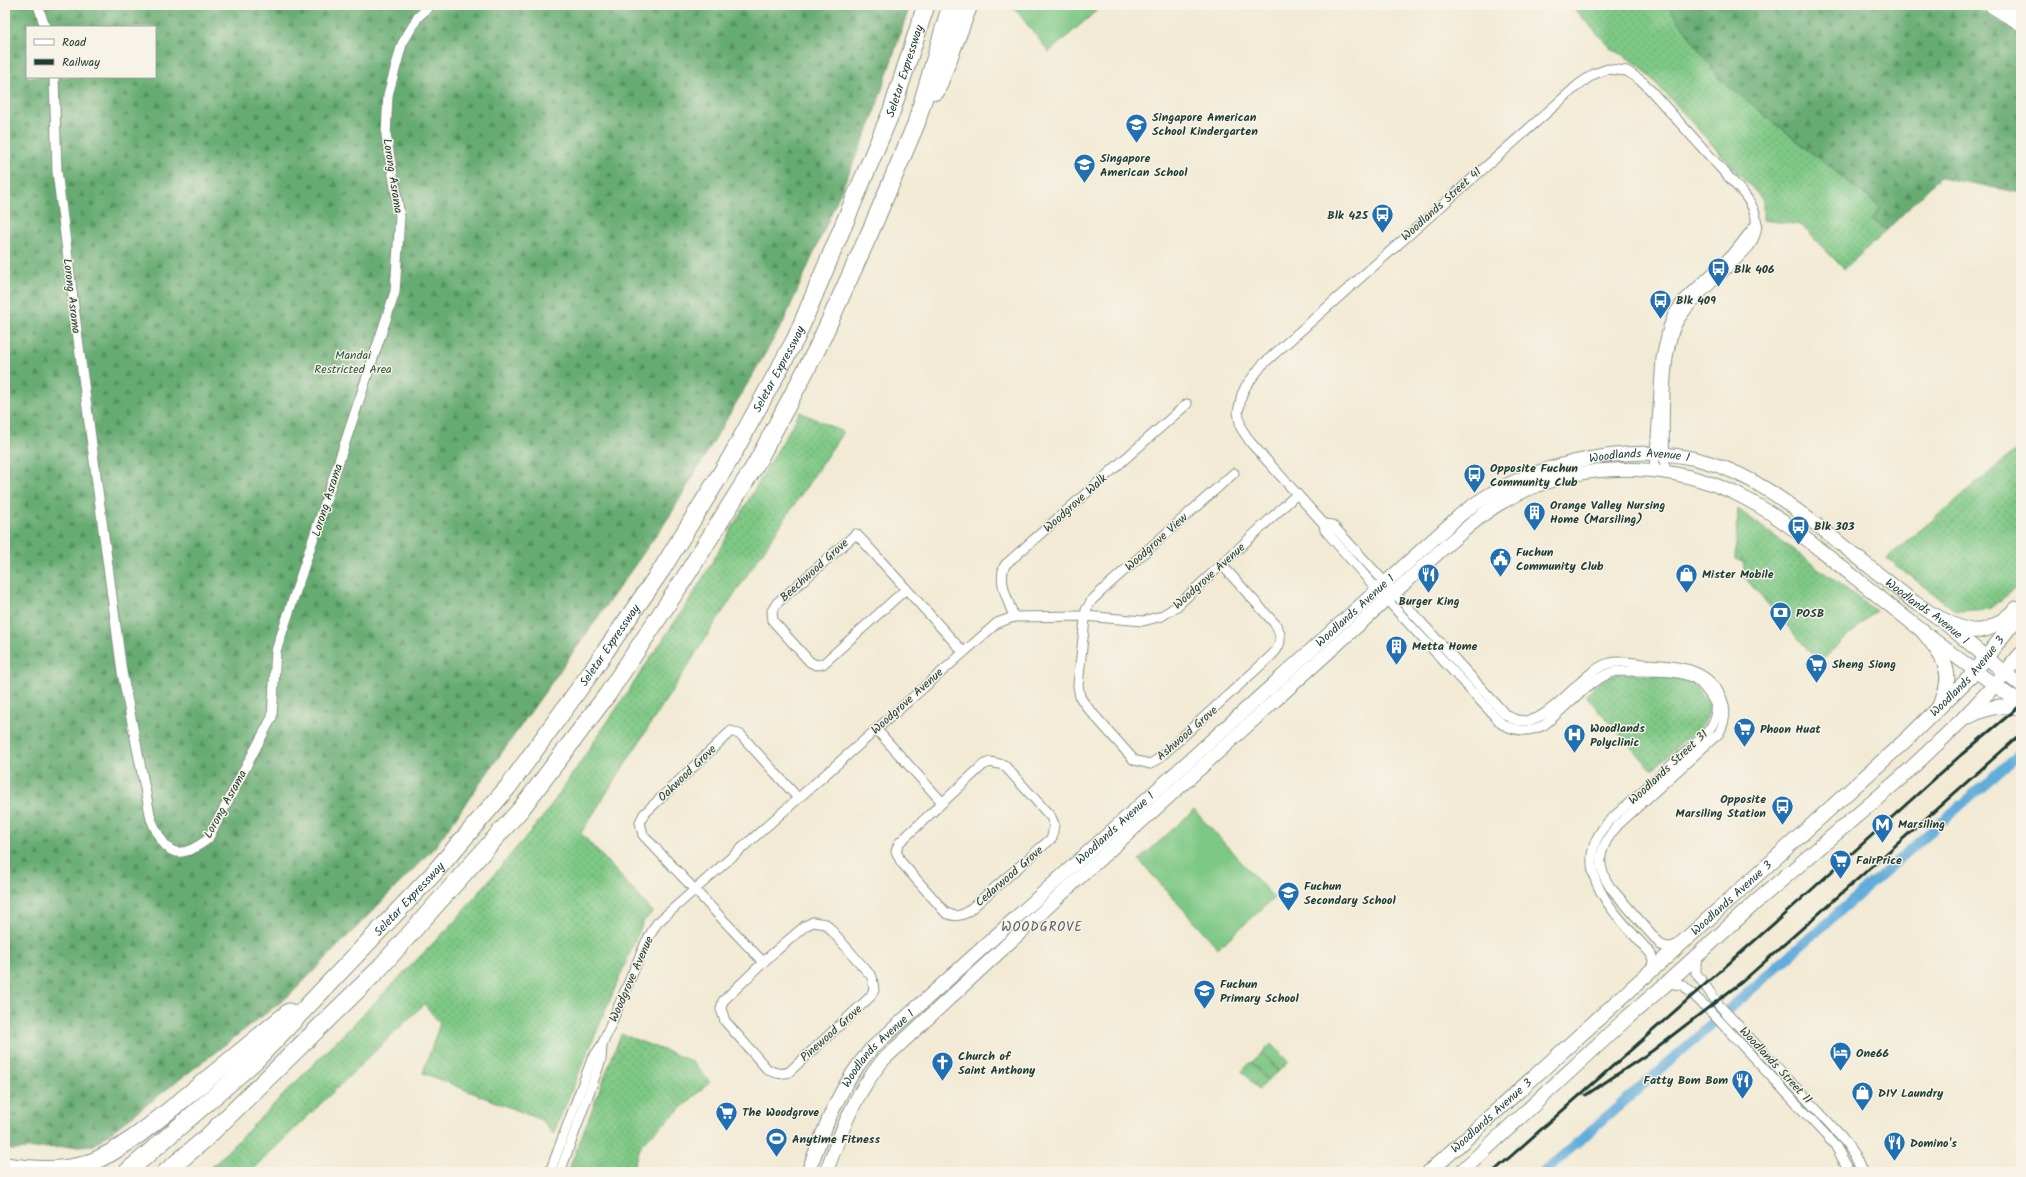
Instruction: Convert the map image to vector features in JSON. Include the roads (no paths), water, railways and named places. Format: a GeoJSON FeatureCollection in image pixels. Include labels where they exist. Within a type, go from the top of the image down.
{"type":"FeatureCollection","features":[{"type":"Feature","properties":{"kind":"highway","name":"Seletar Expressway"},"geometry":{"type":"LineString","coordinates":[[127,1172],[256,1060],[433,874],[508,787],[587,678],[657,575],[730,459],[796,338],[892,110],[926,5]]}},
{"type":"Feature","properties":{"kind":"highway","name":"Seletar Expressway"},"geometry":{"type":"LineString","coordinates":[[166,1172],[205,1139],[377,971],[521,809],[607,695],[684,579],[756,464],[817,349],[872,230],[916,124],[951,5]]}},
{"type":"Feature","properties":{"kind":"highway"},"geometry":{"type":"LineString","coordinates":[[916,124],[936,93],[969,5]]}},
{"type":"Feature","properties":{"kind":"highway"},"geometry":{"type":"LineString","coordinates":[[1993,5],[2021,22]]}},
{"type":"Feature","properties":{"kind":"highway"},"geometry":{"type":"LineString","coordinates":[[5,1166],[36,1170],[59,1168],[86,1164],[114,1150],[149,1127],[344,968]]}},
{"type":"Feature","properties":{"kind":"highway"},"geometry":{"type":"LineString","coordinates":[[181,1172],[198,1155],[205,1139]]}},
{"type":"Feature","properties":{"kind":"main road","name":"Woodlands Avenue 1"},"geometry":{"type":"LineString","coordinates":[[808,1172],[839,1094],[855,1067],[871,1049],[1471,506],[1490,493],[1514,481],[1549,468],[1601,455],[1622,453],[1659,455],[1706,462],[1736,473],[1783,499],[1914,602],[1936,616],[2021,686]]}},
{"type":"Feature","properties":{"kind":"main road","name":"Woodlands Avenue 1"},"geometry":{"type":"LineString","coordinates":[[826,1172],[856,1098],[869,1077],[883,1060],[1080,877],[1390,596],[1485,513],[1527,489],[1557,478],[1609,469],[1660,471],[1686,476],[1715,485],[1743,497],[1767,511],[2021,704]]}},
{"type":"Feature","properties":{"kind":"main road"},"geometry":{"type":"LineString","coordinates":[[1936,616],[1967,630],[1979,631],[2001,622],[2021,604]]}},
{"type":"Feature","properties":{"kind":"main road","name":"Woodlands Avenue 3"},"geometry":{"type":"LineString","coordinates":[[1429,1172],[1652,968],[1908,738],[1976,671],[2021,613]]}},
{"type":"Feature","properties":{"kind":"main road"},"geometry":{"type":"LineString","coordinates":[[1922,630],[1942,657],[1948,674],[1947,687],[1936,710]]}},
{"type":"Feature","properties":{"kind":"main road","name":"Woodlands Avenue 3"},"geometry":{"type":"LineString","coordinates":[[1461,1172],[1627,1018],[1757,901],[1875,801],[1961,721],[1995,685],[2021,654]]}},
{"type":"Feature","properties":{"kind":"main road"},"geometry":{"type":"LineString","coordinates":[[1961,721],[1992,707],[2004,705],[2021,708]]}},
{"type":"Feature","properties":{"kind":"street"},"geometry":{"type":"LineString","coordinates":[[38,5],[45,26]]}},
{"type":"Feature","properties":{"kind":"street","name":"Lorong Asrama"},"geometry":{"type":"LineString","coordinates":[[54,78],[57,171],[122,672],[151,819],[160,840],[169,849],[183,854],[194,850],[208,840],[272,717],[276,651],[395,292],[400,216],[386,135],[388,95],[402,44],[418,17],[431,5]]}},
{"type":"Feature","properties":{"kind":"street","name":"Woodlands Street 41"},"geometry":{"type":"LineString","coordinates":[[1390,596],[1332,525],[1324,524],[1251,443],[1241,428],[1238,412],[1239,401],[1246,386],[1262,365],[1446,200],[1578,85],[1594,74],[1608,69],[1618,69],[1627,72],[1644,83],[1744,194],[1754,209],[1757,223],[1754,240],[1749,247],[1688,308],[1675,328],[1668,362],[1659,455],[1660,471]]}},
{"type":"Feature","properties":{"kind":"street","name":"Woodgrove Walk"},"geometry":{"type":"LineString","coordinates":[[1014,617],[1002,579],[1002,572],[1005,565],[1186,404]]}},
{"type":"Feature","properties":{"kind":"street","name":"Woodgrove View"},"geometry":{"type":"LineString","coordinates":[[1084,616],[1092,600],[1097,595],[1234,473]]}},
{"type":"Feature","properties":{"kind":"street","name":"Woodgrove Avenue"},"geometry":{"type":"LineString","coordinates":[[550,1172],[592,1059],[602,1045],[646,942],[657,923],[997,623],[1014,617],[1084,616],[1152,620],[1170,611],[1298,494]]}},
{"type":"Feature","properties":{"kind":"street","name":"Beechwood Grove"},"geometry":{"type":"LineString","coordinates":[[906,589],[823,664],[816,665],[810,662],[773,620],[772,611],[777,603],[856,534],[906,589],[963,652]]}},
{"type":"Feature","properties":{"kind":"street","name":"Ashwood Grove"},"geometry":{"type":"LineString","coordinates":[[1084,616],[1078,685],[1080,697],[1086,707],[1134,760],[1150,764],[1157,760],[1266,662],[1280,645],[1280,637],[1276,625],[1222,565]]}},
{"type":"Feature","properties":{"kind":"street","name":"Woodlands Street 31"},"geometry":{"type":"LineString","coordinates":[[1390,596],[1504,713],[1520,722],[1534,720],[1541,716],[1594,670],[1612,662],[1679,666],[1701,674],[1714,685],[1725,708],[1724,725],[1719,733],[1618,825],[1604,842],[1600,862],[1603,877],[1610,887],[1661,945],[1667,948],[1677,946]]}},
{"type":"Feature","properties":{"kind":"street","name":"Woodlands Street 31"},"geometry":{"type":"LineString","coordinates":[[1390,596],[1497,720],[1515,729],[1525,731],[1544,725],[1596,680],[1617,671],[1678,672],[1690,676],[1701,684],[1713,699],[1718,713],[1714,724],[1705,735],[1610,820],[1600,831],[1595,842],[1592,857],[1592,869],[1600,891],[1613,911],[1651,954],[1653,960],[1652,968]]}},
{"type":"Feature","properties":{"kind":"street"},"geometry":{"type":"LineString","coordinates":[[876,729],[942,802]]}},
{"type":"Feature","properties":{"kind":"street","name":"Oakwood Grove"},"geometry":{"type":"LineString","coordinates":[[694,890],[643,835],[640,822],[644,814],[731,731],[741,735],[798,798]]}},
{"type":"Feature","properties":{"kind":"street","name":"Cedarwood Grove"},"geometry":{"type":"LineString","coordinates":[[990,762],[997,762],[1004,765],[1051,817],[1054,824],[1052,838],[966,913],[960,916],[953,916],[946,913],[901,862],[896,851],[899,843],[942,802],[983,765],[990,762]]}},
{"type":"Feature","properties":{"kind":"street"},"geometry":{"type":"LineString","coordinates":[[694,890],[763,962]]}},
{"type":"Feature","properties":{"kind":"street","name":"Pinewood Grove"},"geometry":{"type":"LineString","coordinates":[[813,922],[826,924],[872,977],[874,990],[870,997],[789,1072],[782,1074],[775,1073],[768,1070],[725,1021],[721,1009],[723,1001],[763,962],[805,926],[813,922]]}},
{"type":"Feature","properties":{"kind":"street","name":"Woodlands Street 11"},"geometry":{"type":"LineString","coordinates":[[1696,957],[1696,973],[1719,1005],[1842,1137],[1855,1156],[1862,1172]]}},
{"type":"Feature","properties":{"kind":"street","name":"Woodlands Street 11"},"geometry":{"type":"LineString","coordinates":[[1667,983],[1683,985],[1711,1012],[1835,1145],[1850,1172]]}},
{"type":"Feature","properties":{"kind":"street","name":"Woodgrove Avenue"},"geometry":{"type":"LineString","coordinates":[[560,1172],[601,1060],[602,1045]]}},
{"type":"Feature","properties":{"kind":"waterway"},"geometry":{"type":"LineString","coordinates":[[1544,1172],[2021,752]]}},
{"type":"Feature","properties":{"kind":"railway"},"geometry":{"type":"LineString","coordinates":[[1493,1172],[1788,911],[1961,755],[2021,705]]}},
{"type":"Feature","properties":{"kind":"railway"},"geometry":{"type":"LineString","coordinates":[[1586,1095],[1652,1051],[1743,981],[2021,734]]}},
{"type":"Feature","properties":{"kind":"place","name":"Singapore American School Kindergarten"},"geometry":{"type":"Point","coordinates":[1137,144]}},
{"type":"Feature","properties":{"kind":"place","name":"Singapore American School"},"geometry":{"type":"Point","coordinates":[1085,184]}},
{"type":"Feature","properties":{"kind":"place","name":"Blk 425"},"geometry":{"type":"Point","coordinates":[1383,234]}},
{"type":"Feature","properties":{"kind":"place","name":"Blk 406"},"geometry":{"type":"Point","coordinates":[1719,288]}},
{"type":"Feature","properties":{"kind":"place","name":"Blk 409"},"geometry":{"type":"Point","coordinates":[1661,320]}},
{"type":"Feature","properties":{"kind":"place","name":"Opposite Fuchun Community Club"},"geometry":{"type":"Point","coordinates":[1475,494]}},
{"type":"Feature","properties":{"kind":"place","name":"Orange Valley Nursing Home (Marsiling)"},"geometry":{"type":"Point","coordinates":[1535,532]}},
{"type":"Feature","properties":{"kind":"place","name":"Blk 303"},"geometry":{"type":"Point","coordinates":[1798,546]}},
{"type":"Feature","properties":{"kind":"place","name":"Fuchun Community Club"},"geometry":{"type":"Point","coordinates":[1501,578]}},
{"type":"Feature","properties":{"kind":"place","name":"Burger King"},"geometry":{"type":"Point","coordinates":[1429,594]}},
{"type":"Feature","properties":{"kind":"place","name":"Mister Mobile"},"geometry":{"type":"Point","coordinates":[1687,594]}},
{"type":"Feature","properties":{"kind":"place","name":"POSB"},"geometry":{"type":"Point","coordinates":[1780,632]}},
{"type":"Feature","properties":{"kind":"place","name":"Metta Home"},"geometry":{"type":"Point","coordinates":[1397,666]}},
{"type":"Feature","properties":{"kind":"place","name":"Sheng Siong"},"geometry":{"type":"Point","coordinates":[1817,684]}},
{"type":"Feature","properties":{"kind":"place","name":"Phoon Huat"},"geometry":{"type":"Point","coordinates":[1744,748]}},
{"type":"Feature","properties":{"kind":"place","name":"Woodlands Polyclinic"},"geometry":{"type":"Point","coordinates":[1575,754]}},
{"type":"Feature","properties":{"kind":"place","name":"Opposite Marsiling Station"},"geometry":{"type":"Point","coordinates":[1782,826]}},
{"type":"Feature","properties":{"kind":"place","name":"Marsiling"},"geometry":{"type":"Point","coordinates":[1883,844]}},
{"type":"Feature","properties":{"kind":"place","name":"FairPrice"},"geometry":{"type":"Point","coordinates":[1840,880]}},
{"type":"Feature","properties":{"kind":"place","name":"Fuchun Secondary School"},"geometry":{"type":"Point","coordinates":[1289,912]}},
{"type":"Feature","properties":{"kind":"place","name":"Fuchun Primary School"},"geometry":{"type":"Point","coordinates":[1205,1010]}},
{"type":"Feature","properties":{"kind":"place","name":"One66"},"geometry":{"type":"Point","coordinates":[1840,1072]}},
{"type":"Feature","properties":{"kind":"place","name":"Church of Saint Anthony"},"geometry":{"type":"Point","coordinates":[942,1082]}},
{"type":"Feature","properties":{"kind":"place","name":"Fatty Bom Bom"},"geometry":{"type":"Point","coordinates":[1743,1100]}},
{"type":"Feature","properties":{"kind":"place","name":"DIY Laundry"},"geometry":{"type":"Point","coordinates":[1862,1112]}},
{"type":"Feature","properties":{"kind":"place","name":"The Woodgrove"},"geometry":{"type":"Point","coordinates":[726,1132]}},
{"type":"Feature","properties":{"kind":"place","name":"Anytime Fitness"},"geometry":{"type":"Point","coordinates":[777,1158]}},
{"type":"Feature","properties":{"kind":"place","name":"Domino's"},"geometry":{"type":"Point","coordinates":[1895,1162]}},
{"type":"Feature","properties":{"kind":"district","name":"WOODGROVE"},"geometry":{"type":"Point","coordinates":[1042,926]}},
{"type":"Feature","properties":{"kind":"park label","name":"Mandai Restricted Area"},"geometry":{"type":"Point","coordinates":[353,362]}}]}
